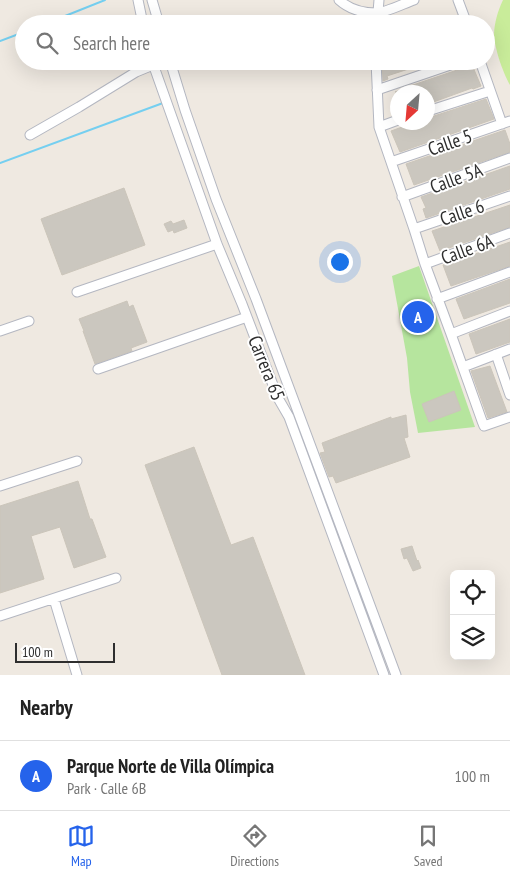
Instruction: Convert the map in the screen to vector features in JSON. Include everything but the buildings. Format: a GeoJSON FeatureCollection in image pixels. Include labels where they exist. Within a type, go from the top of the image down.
{"type":"FeatureCollection","features":[{"type":"Feature","properties":{"kind":"street"},"geometry":{"type":"LineString","coordinates":[[138,0],[142,15]]}},
{"type":"Feature","properties":{"kind":"street"},"geometry":{"type":"LineString","coordinates":[[153,0],[157,15]]}},
{"type":"Feature","properties":{"kind":"street"},"geometry":{"type":"LineString","coordinates":[[339,0],[346,6],[356,10],[378,13],[414,0]]}},
{"type":"Feature","properties":{"kind":"street"},"geometry":{"type":"LineString","coordinates":[[378,13],[379,0]]}},
{"type":"Feature","properties":{"kind":"street"},"geometry":{"type":"LineString","coordinates":[[458,0],[461,15]]}},
{"type":"Feature","properties":{"kind":"street"},"geometry":{"type":"LineString","coordinates":[[30,135],[140,70]]}},
{"type":"Feature","properties":{"kind":"street","name":"Carrera 65"},"geometry":{"type":"LineString","coordinates":[[155,70],[217,244],[278,398],[289,417],[384,675]]}},
{"type":"Feature","properties":{"kind":"street","name":"Carrera 65"},"geometry":{"type":"LineString","coordinates":[[173,70],[184,110],[216,199],[256,299],[396,675]]}},
{"type":"Feature","properties":{"kind":"street"},"geometry":{"type":"LineString","coordinates":[[376,70],[379,126],[437,299],[484,426],[510,417]]}},
{"type":"Feature","properties":{"kind":"street"},"geometry":{"type":"LineString","coordinates":[[377,90],[436,70]]}},
{"type":"Feature","properties":{"kind":"street"},"geometry":{"type":"LineString","coordinates":[[483,70],[490,91],[506,123]]}},
{"type":"Feature","properties":{"kind":"street"},"geometry":{"type":"LineString","coordinates":[[435,109],[490,91]]}},
{"type":"Feature","properties":{"kind":"street"},"geometry":{"type":"LineString","coordinates":[[379,126],[390,123]]}},
{"type":"Feature","properties":{"kind":"street","name":"Calle 5"},"geometry":{"type":"LineString","coordinates":[[391,162],[506,123]]}},
{"type":"Feature","properties":{"kind":"street","name":"Calle 5A"},"geometry":{"type":"LineString","coordinates":[[402,197],[510,158]]}},
{"type":"Feature","properties":{"kind":"street","name":"Calle 6"},"geometry":{"type":"LineString","coordinates":[[414,229],[510,196]]}},
{"type":"Feature","properties":{"kind":"street","name":"Calle 6A"},"geometry":{"type":"LineString","coordinates":[[425,264],[510,233]]}},
{"type":"Feature","properties":{"kind":"street"},"geometry":{"type":"LineString","coordinates":[[77,292],[217,244]]}},
{"type":"Feature","properties":{"kind":"street"},"geometry":{"type":"LineString","coordinates":[[437,299],[510,272]]}},
{"type":"Feature","properties":{"kind":"street"},"geometry":{"type":"LineString","coordinates":[[242,304],[256,299]]}},
{"type":"Feature","properties":{"kind":"street"},"geometry":{"type":"LineString","coordinates":[[451,334],[510,311]]}},
{"type":"Feature","properties":{"kind":"street"},"geometry":{"type":"LineString","coordinates":[[98,369],[247,317]]}},
{"type":"Feature","properties":{"kind":"street"},"geometry":{"type":"LineString","coordinates":[[0,331],[29,321]]}},
{"type":"Feature","properties":{"kind":"street"},"geometry":{"type":"LineString","coordinates":[[463,367],[510,349]]}},
{"type":"Feature","properties":{"kind":"street"},"geometry":{"type":"LineString","coordinates":[[496,354],[510,395]]}},
{"type":"Feature","properties":{"kind":"street"},"geometry":{"type":"LineString","coordinates":[[0,486],[77,460]]}},
{"type":"Feature","properties":{"kind":"street"},"geometry":{"type":"LineString","coordinates":[[0,616],[116,578]]}},
{"type":"Feature","properties":{"kind":"street"},"geometry":{"type":"LineString","coordinates":[[54,599],[77,675]]}},
{"type":"Feature","properties":{"kind":"green space"},"geometry":{"type":"Polygon","coordinates":[[[503,0],[510,0],[510,85],[500,61],[495,41],[495,26],[503,0]]]}},
{"type":"Feature","properties":{"kind":"green space"},"geometry":{"type":"Polygon","coordinates":[[[419,266],[475,427],[418,433],[392,276],[419,266]]]}},
{"type":"Feature","properties":{"kind":"waterway"},"geometry":{"type":"LineString","coordinates":[[68,15],[105,0]]}},
{"type":"Feature","properties":{"kind":"waterway"},"geometry":{"type":"LineString","coordinates":[[0,41],[15,35]]}},
{"type":"Feature","properties":{"kind":"waterway"},"geometry":{"type":"LineString","coordinates":[[0,163],[163,103]]}},
{"type":"Feature","properties":{"kind":"place","name":"Parque Norte de Villa Olímpica"},"geometry":{"type":"Point","coordinates":[418,317]}}]}
